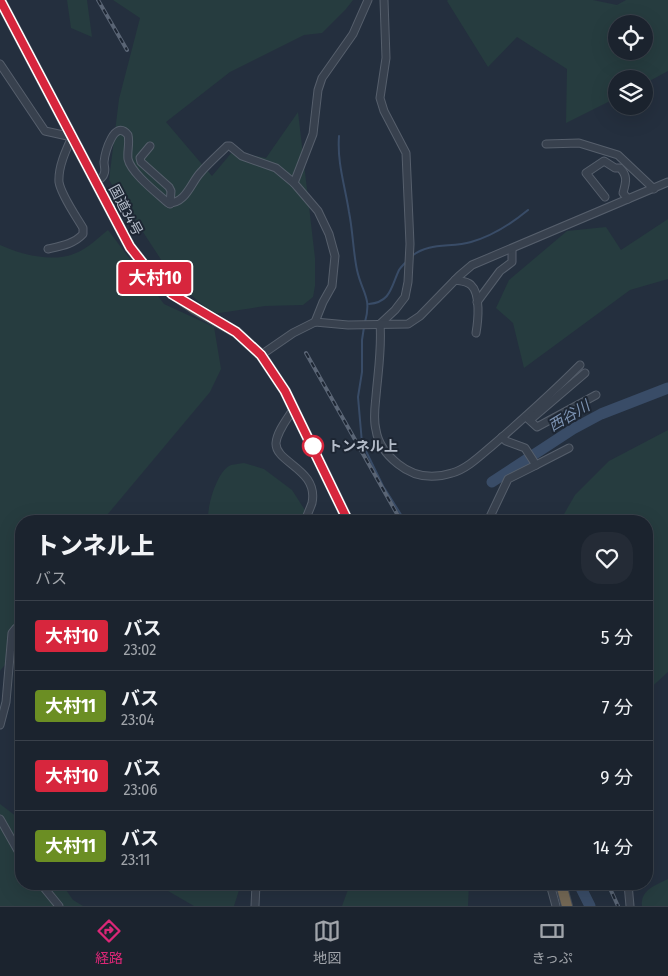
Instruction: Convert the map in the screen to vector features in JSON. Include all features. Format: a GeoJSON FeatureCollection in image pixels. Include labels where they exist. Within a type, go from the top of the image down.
{"type":"FeatureCollection","features":[{"type":"Feature","properties":{"kind":"highway","name":"国道34号"},"geometry":{"type":"LineString","coordinates":[[0,0],[130,247],[152,275],[172,294],[236,332],[261,355],[294,408],[345,515]]}},
{"type":"Feature","properties":{"kind":"highway"},"geometry":{"type":"LineString","coordinates":[[563,890],[567,906]]}},
{"type":"Feature","properties":{"kind":"street"},"geometry":{"type":"LineString","coordinates":[[294,183],[313,134],[318,90],[322,78],[353,34],[368,0]]}},
{"type":"Feature","properties":{"kind":"street"},"geometry":{"type":"LineString","coordinates":[[380,324],[405,297],[408,282],[410,244],[406,152],[384,111],[380,98],[386,58],[384,0]]}},
{"type":"Feature","properties":{"kind":"street"},"geometry":{"type":"LineString","coordinates":[[0,64],[44,131],[72,137],[64,155],[59,181],[83,228],[83,234],[72,243],[48,250]]}},
{"type":"Feature","properties":{"kind":"street"},"geometry":{"type":"LineString","coordinates":[[96,182],[103,177],[107,150],[113,134],[121,130],[128,135],[127,152],[129,162],[134,171],[168,204],[176,202],[188,193],[199,174],[228,146],[242,156],[276,168],[294,183],[318,211],[329,234],[335,256],[332,286],[315,322]]}},
{"type":"Feature","properties":{"kind":"street"},"geometry":{"type":"LineString","coordinates":[[546,144],[579,143],[618,155],[654,189]]}},
{"type":"Feature","properties":{"kind":"street"},"geometry":{"type":"LineString","coordinates":[[150,146],[140,158],[141,162],[169,188],[171,191],[170,204]]}},
{"type":"Feature","properties":{"kind":"street"},"geometry":{"type":"LineString","coordinates":[[605,198],[586,174],[604,161],[615,168],[620,168],[625,173],[626,180],[623,193],[628,199]]}},
{"type":"Feature","properties":{"kind":"street"},"geometry":{"type":"LineString","coordinates":[[261,355],[293,333],[315,322],[348,325],[408,324],[420,316],[472,265],[668,182]]}},
{"type":"Feature","properties":{"kind":"street"},"geometry":{"type":"LineString","coordinates":[[477,302],[500,271],[512,262],[512,249]]}},
{"type":"Feature","properties":{"kind":"street"},"geometry":{"type":"LineString","coordinates":[[456,280],[470,285],[474,290],[478,318],[476,333]]}},
{"type":"Feature","properties":{"kind":"street"},"geometry":{"type":"LineString","coordinates":[[380,324],[381,336],[375,409],[376,430],[381,446],[392,459],[405,470],[420,476],[454,473],[472,462],[586,373]]}},
{"type":"Feature","properties":{"kind":"street"},"geometry":{"type":"LineString","coordinates":[[528,418],[580,365]]}},
{"type":"Feature","properties":{"kind":"street"},"geometry":{"type":"LineString","coordinates":[[528,418],[537,427],[596,395]]}},
{"type":"Feature","properties":{"kind":"street"},"geometry":{"type":"LineString","coordinates":[[294,408],[278,434],[276,442],[277,449],[283,457],[299,468],[307,478],[312,491],[312,502],[307,515]]}},
{"type":"Feature","properties":{"kind":"street"},"geometry":{"type":"LineString","coordinates":[[502,437],[506,441],[525,448],[535,464]]}},
{"type":"Feature","properties":{"kind":"street"},"geometry":{"type":"LineString","coordinates":[[491,515],[508,479],[569,448]]}},
{"type":"Feature","properties":{"kind":"street"},"geometry":{"type":"LineString","coordinates":[[0,725],[6,702],[12,633],[15,629]]}},
{"type":"Feature","properties":{"kind":"street"},"geometry":{"type":"LineString","coordinates":[[0,820],[15,846]]}},
{"type":"Feature","properties":{"kind":"street"},"geometry":{"type":"LineString","coordinates":[[46,890],[59,906]]}},
{"type":"Feature","properties":{"kind":"street"},"geometry":{"type":"LineString","coordinates":[[255,906],[256,890]]}},
{"type":"Feature","properties":{"kind":"street"},"geometry":{"type":"LineString","coordinates":[[552,890],[556,906]]}},
{"type":"Feature","properties":{"kind":"street"},"geometry":{"type":"LineString","coordinates":[[629,890],[630,906]]}},
{"type":"Feature","properties":{"kind":"green space"},"geometry":{"type":"Polygon","coordinates":[[[67,0],[87,0],[92,37],[71,28],[67,0]]]}},
{"type":"Feature","properties":{"kind":"green space"},"geometry":{"type":"Polygon","coordinates":[[[113,0],[353,0],[322,33],[304,35],[230,72],[166,122],[212,176],[233,151],[266,158],[298,112],[315,258],[313,297],[303,305],[265,306],[213,314],[175,281],[109,180],[119,99],[140,18],[113,0]]]}},
{"type":"Feature","properties":{"kind":"green space"},"geometry":{"type":"Polygon","coordinates":[[[448,0],[593,0],[617,5],[626,0],[668,0],[668,71],[653,79],[653,70],[608,70],[608,102],[566,123],[567,69],[517,37],[488,67],[448,0]]]}},
{"type":"Feature","properties":{"kind":"green space"},"geometry":{"type":"Polygon","coordinates":[[[668,219],[668,279],[630,290],[524,368],[513,323],[496,308],[509,280],[567,231],[606,227],[621,250],[668,219]]]}},
{"type":"Feature","properties":{"kind":"green space"},"geometry":{"type":"Polygon","coordinates":[[[108,230],[164,304],[214,327],[221,369],[210,392],[107,515],[15,515],[15,652],[0,671],[0,245],[28,255],[48,258],[76,253],[93,243],[108,230]]]}},
{"type":"Feature","properties":{"kind":"green space"},"geometry":{"type":"Polygon","coordinates":[[[668,430],[668,672],[653,686],[653,515],[563,515],[575,495],[609,461],[668,430]]]}},
{"type":"Feature","properties":{"kind":"green space"},"geometry":{"type":"Polygon","coordinates":[[[244,463],[264,469],[292,490],[308,515],[208,515],[216,483],[224,470],[232,465],[244,463]]]}},
{"type":"Feature","properties":{"kind":"green space"},"geometry":{"type":"Polygon","coordinates":[[[0,804],[15,815],[15,890],[66,890],[73,900],[83,906],[0,906],[0,804]]]}},
{"type":"Feature","properties":{"kind":"green space"},"geometry":{"type":"Polygon","coordinates":[[[668,879],[668,906],[642,906],[642,900],[646,892],[653,890],[654,886],[668,879]]]}},
{"type":"Feature","properties":{"kind":"green space"},"geometry":{"type":"Polygon","coordinates":[[[166,890],[239,890],[234,906],[194,906],[166,890]]]}},
{"type":"Feature","properties":{"kind":"green space"},"geometry":{"type":"Polygon","coordinates":[[[348,890],[469,890],[468,906],[342,906],[348,890]]]}},
{"type":"Feature","properties":{"kind":"waterway"},"geometry":{"type":"LineString","coordinates":[[339,136],[340,165],[356,263],[367,301],[365,322]]}},
{"type":"Feature","properties":{"kind":"waterway"},"geometry":{"type":"LineString","coordinates":[[412,256],[433,247],[463,244],[479,239],[501,229],[528,210]]}},
{"type":"Feature","properties":{"kind":"waterway"},"geometry":{"type":"LineString","coordinates":[[369,304],[376,303],[386,297],[392,288],[399,270],[407,261]]}},
{"type":"Feature","properties":{"kind":"waterway"},"geometry":{"type":"LineString","coordinates":[[364,327],[362,372],[358,397],[362,443],[383,486],[401,515]]}},
{"type":"Feature","properties":{"kind":"waterway","name":"西谷川"},"geometry":{"type":"LineString","coordinates":[[492,482],[573,429],[601,414],[668,388]]}},
{"type":"Feature","properties":{"kind":"waterway","name":"西谷川"},"geometry":{"type":"LineString","coordinates":[[582,890],[590,906]]}},
{"type":"Feature","properties":{"kind":"railway"},"geometry":{"type":"LineString","coordinates":[[98,0],[127,50]]}},
{"type":"Feature","properties":{"kind":"railway"},"geometry":{"type":"LineString","coordinates":[[306,353],[398,515]]}},
{"type":"Feature","properties":{"kind":"railway"},"geometry":{"type":"LineString","coordinates":[[611,890],[618,906]]}},
{"type":"Feature","properties":{"kind":"bus line","name":"大村10"},"geometry":{"type":"LineString","coordinates":[[0,0],[130,247],[152,275],[172,294],[236,332],[261,355],[285,391],[345,515]]}},
{"type":"Feature","properties":{"kind":"place","name":"トンネル上"},"geometry":{"type":"Point","coordinates":[313,446]}}]}
